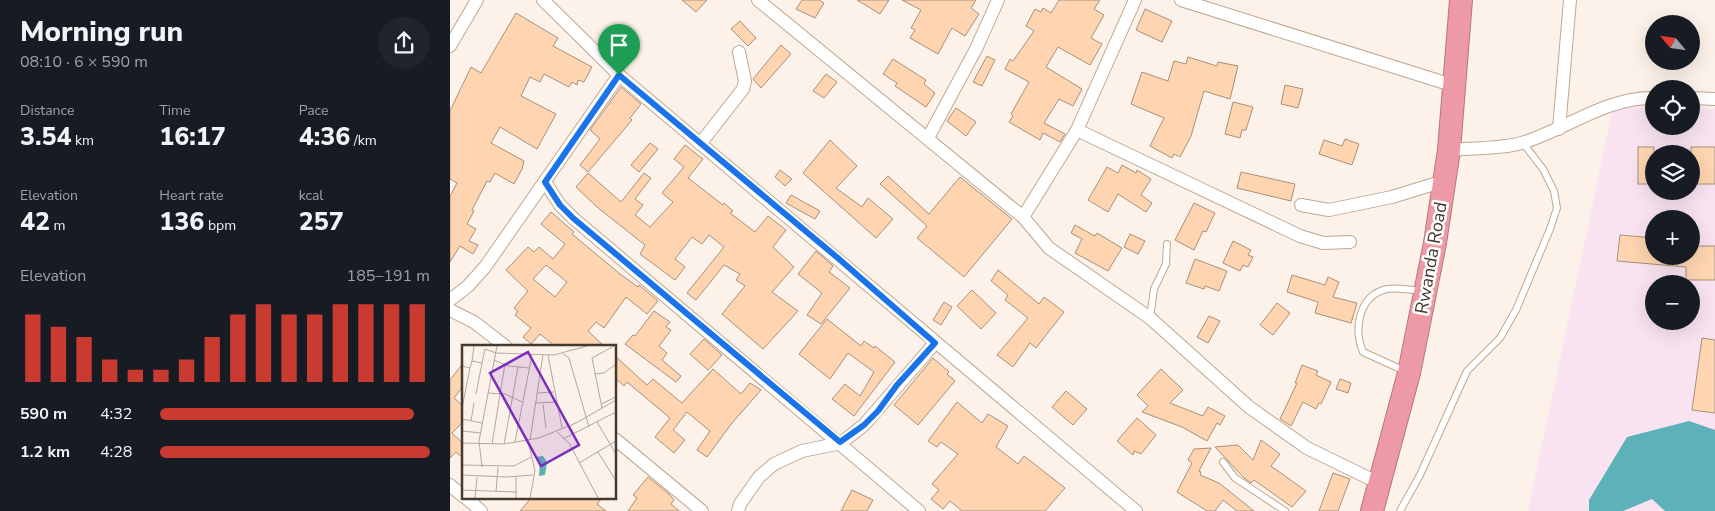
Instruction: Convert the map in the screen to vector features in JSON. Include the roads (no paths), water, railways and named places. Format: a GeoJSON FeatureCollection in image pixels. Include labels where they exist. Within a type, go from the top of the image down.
{"type":"FeatureCollection","features":[{"type":"Feature","properties":{"kind":"highway","name":"Rwanda Road"},"geometry":{"type":"LineString","coordinates":[[1376,510],[1409,373],[1435,243],[1449,150],[1461,0]]}},
{"type":"Feature","properties":{"kind":"street"},"geometry":{"type":"LineString","coordinates":[[452,39],[477,0]]}},
{"type":"Feature","properties":{"kind":"street"},"geometry":{"type":"LineString","coordinates":[[543,0],[619,75],[1136,511]]}},
{"type":"Feature","properties":{"kind":"street"},"geometry":{"type":"LineString","coordinates":[[758,0],[1023,217],[1049,248],[1150,318],[1216,380],[1288,436],[1381,484]]}},
{"type":"Feature","properties":{"kind":"street"},"geometry":{"type":"LineString","coordinates":[[928,138],[972,57],[998,0]]}},
{"type":"Feature","properties":{"kind":"street"},"geometry":{"type":"LineString","coordinates":[[1023,217],[1077,130],[1135,0]]}},
{"type":"Feature","properties":{"kind":"street"},"geometry":{"type":"LineString","coordinates":[[1181,0],[1455,86]]}},
{"type":"Feature","properties":{"kind":"street"},"geometry":{"type":"LineString","coordinates":[[1559,129],[1570,0]]}},
{"type":"Feature","properties":{"kind":"street"},"geometry":{"type":"LineString","coordinates":[[700,144],[743,89],[745,81],[739,52]]}},
{"type":"Feature","properties":{"kind":"street"},"geometry":{"type":"LineString","coordinates":[[450,300],[478,276],[619,75]]}},
{"type":"Feature","properties":{"kind":"street"},"geometry":{"type":"LineString","coordinates":[[1449,150],[1523,143],[1559,129],[1612,104],[1645,97]]}},
{"type":"Feature","properties":{"kind":"street"},"geometry":{"type":"LineString","coordinates":[[1700,98],[1715,99]]}},
{"type":"Feature","properties":{"kind":"street"},"geometry":{"type":"LineString","coordinates":[[1077,130],[1300,236],[1323,243],[1350,242]]}},
{"type":"Feature","properties":{"kind":"street"},"geometry":{"type":"LineString","coordinates":[[1301,205],[1329,210],[1392,197],[1444,181]]}},
{"type":"Feature","properties":{"kind":"street"},"geometry":{"type":"LineString","coordinates":[[545,182],[560,205],[573,218],[840,442],[873,474],[918,511]]}},
{"type":"Feature","properties":{"kind":"street"},"geometry":{"type":"LineString","coordinates":[[450,310],[474,322],[504,345]]}},
{"type":"Feature","properties":{"kind":"street"},"geometry":{"type":"LineString","coordinates":[[738,511],[740,504],[759,477],[774,464],[802,451],[840,442],[864,425],[935,343]]}},
{"type":"Feature","properties":{"kind":"street"},"geometry":{"type":"LineString","coordinates":[[616,440],[702,511]]}},
{"type":"Feature","properties":{"kind":"street"},"geometry":{"type":"LineString","coordinates":[[450,485],[462,495]]}},
{"type":"Feature","properties":{"kind":"street"},"geometry":{"type":"LineString","coordinates":[[465,498],[482,511]]}},
{"type":"Feature","properties":{"kind":"lane"},"geometry":{"type":"LineString","coordinates":[[1400,511],[1420,475],[1466,371],[1500,338],[1516,310],[1550,229],[1557,208],[1554,191],[1542,168],[1523,143]]}},
{"type":"Feature","properties":{"kind":"lane"},"geometry":{"type":"LineString","coordinates":[[1150,318],[1154,289],[1166,264],[1167,244]]}},
{"type":"Feature","properties":{"kind":"lane"},"geometry":{"type":"LineString","coordinates":[[1409,373],[1363,352],[1357,339],[1359,318],[1368,298],[1388,289],[1425,291]]}},
{"type":"Feature","properties":{"kind":"lane"},"geometry":{"type":"LineString","coordinates":[[1223,462],[1235,478],[1285,511]]}},
{"type":"Feature","properties":{"kind":"water"},"geometry":{"type":"Polygon","coordinates":[[[1689,421],[1715,430],[1715,511],[1665,511],[1652,499],[1623,511],[1589,511],[1589,500],[1627,437],[1689,421]]]}}]}
